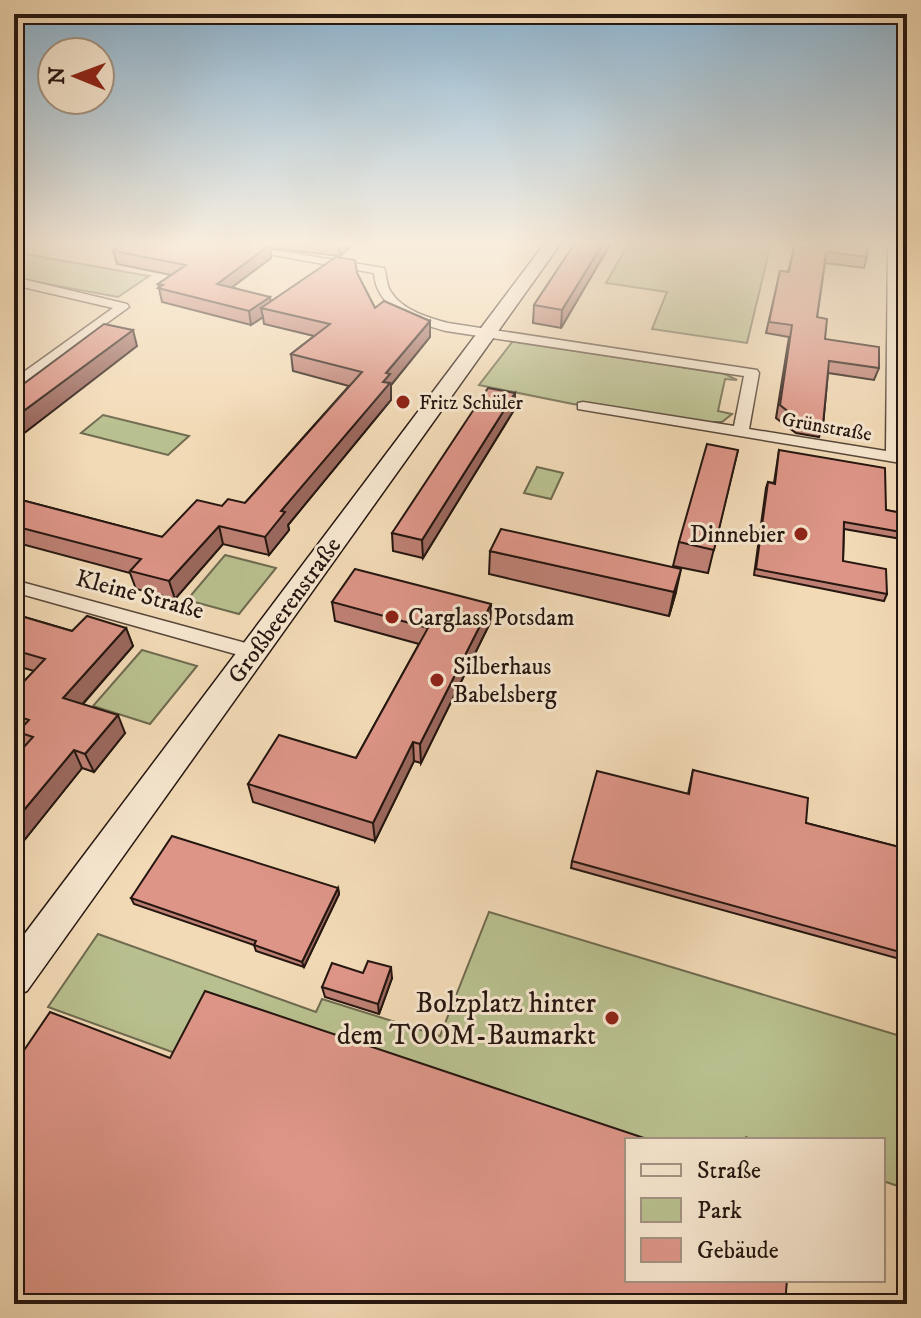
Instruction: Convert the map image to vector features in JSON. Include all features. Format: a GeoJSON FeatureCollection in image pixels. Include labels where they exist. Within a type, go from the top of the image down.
{"type":"FeatureCollection","features":[{"type":"Feature","properties":{"kind":"street"},"geometry":{"type":"LineString","coordinates":[[14,386],[123,307],[113,305]]}},
{"type":"Feature","properties":{"kind":"street"},"geometry":{"type":"LineString","coordinates":[[397,305],[446,327],[752,373],[741,431]]}},
{"type":"Feature","properties":{"kind":"street","name":"Großbeerenstraße"},"geometry":{"type":"LineString","coordinates":[[14,978],[508,305]]}},
{"type":"Feature","properties":{"kind":"street"},"geometry":{"type":"LineString","coordinates":[[896,305],[900,458]]}},
{"type":"Feature","properties":{"kind":"street","name":"Grünstraße"},"geometry":{"type":"LineString","coordinates":[[583,406],[900,458]]}},
{"type":"Feature","properties":{"kind":"street","name":"Kleine Straße"},"geometry":{"type":"LineString","coordinates":[[14,586],[253,652]]}},
{"type":"Feature","properties":{"kind":"green space"},"geometry":{"type":"Polygon","coordinates":[[[662,305],[756,305],[747,343],[652,329],[662,305]]]}},
{"type":"Feature","properties":{"kind":"green space"},"geometry":{"type":"Polygon","coordinates":[[[513,341],[725,374],[737,380],[725,379],[718,411],[732,414],[722,422],[700,422],[573,404],[479,385],[513,341]]]}},
{"type":"Feature","properties":{"kind":"green space"},"geometry":{"type":"Polygon","coordinates":[[[103,415],[189,436],[168,455],[81,433],[103,415]]]}},
{"type":"Feature","properties":{"kind":"green space"},"geometry":{"type":"Polygon","coordinates":[[[537,467],[563,473],[551,499],[524,493],[537,467]]]}},
{"type":"Feature","properties":{"kind":"green space"},"geometry":{"type":"Polygon","coordinates":[[[225,555],[276,568],[239,614],[187,600],[225,555]]]}},
{"type":"Feature","properties":{"kind":"green space"},"geometry":{"type":"Polygon","coordinates":[[[142,650],[197,666],[150,724],[93,706],[142,650]]]}},
{"type":"Feature","properties":{"kind":"green space"},"geometry":{"type":"Polygon","coordinates":[[[489,912],[907,1038],[907,1189],[885,1182],[885,1138],[625,1140],[186,1057],[48,1007],[98,934],[316,1012],[322,999],[440,1036],[489,912]]]}},
{"type":"Feature","properties":{"kind":"building"},"geometry":{"type":"Polygon","coordinates":[[[223,305],[259,305],[249,311],[223,305]]]}},
{"type":"Feature","properties":{"kind":"building"},"geometry":{"type":"Polygon","coordinates":[[[266,305],[373,305],[375,308],[379,305],[392,305],[430,321],[386,373],[390,374],[383,382],[390,383],[281,511],[285,512],[265,537],[219,526],[169,581],[130,571],[141,559],[14,526],[14,498],[162,537],[197,500],[222,506],[228,499],[245,503],[362,372],[291,354],[330,324],[261,308],[266,305]]]}},
{"type":"Feature","properties":{"kind":"building"},"geometry":{"type":"Polygon","coordinates":[[[534,305],[565,305],[562,310],[534,305]]]}},
{"type":"Feature","properties":{"kind":"building"},"geometry":{"type":"Polygon","coordinates":[[[773,305],[819,305],[817,317],[827,319],[825,339],[879,347],[879,368],[829,361],[823,425],[800,421],[780,405],[792,325],[769,322],[773,305]]]}},
{"type":"Feature","properties":{"kind":"building"},"geometry":{"type":"Polygon","coordinates":[[[104,324],[133,330],[14,418],[14,391],[104,324]]]}},
{"type":"Feature","properties":{"kind":"building"},"geometry":{"type":"Polygon","coordinates":[[[488,388],[515,393],[422,540],[392,533],[488,388]]]}},
{"type":"Feature","properties":{"kind":"building"},"geometry":{"type":"Polygon","coordinates":[[[707,444],[738,450],[714,550],[679,542],[707,444]]]}},
{"type":"Feature","properties":{"kind":"building","name":"Dinnebier"},"geometry":{"type":"Polygon","coordinates":[[[779,450],[885,468],[886,510],[907,514],[907,533],[844,522],[843,561],[886,569],[887,594],[756,569],[768,482],[775,484],[779,450]]]}},
{"type":"Feature","properties":{"kind":"building"},"geometry":{"type":"Polygon","coordinates":[[[501,529],[681,569],[674,592],[490,551],[501,529]]]}},
{"type":"Feature","properties":{"kind":"building"},"geometry":{"type":"Polygon","coordinates":[[[355,569],[491,604],[420,744],[413,742],[373,823],[248,784],[279,735],[356,758],[428,628],[332,602],[355,569]]]}},
{"type":"Feature","properties":{"kind":"building"},"geometry":{"type":"Polygon","coordinates":[[[14,614],[72,631],[87,616],[126,628],[63,698],[118,715],[85,754],[74,750],[14,822],[14,758],[33,737],[18,732],[29,720],[14,715],[14,692],[45,659],[14,650],[14,614]]]}},
{"type":"Feature","properties":{"kind":"building"},"geometry":{"type":"Polygon","coordinates":[[[693,770],[808,798],[806,823],[907,849],[907,954],[572,861],[597,771],[689,794],[693,770]]]}},
{"type":"Feature","properties":{"kind":"building"},"geometry":{"type":"Polygon","coordinates":[[[172,836],[338,888],[302,962],[254,945],[256,941],[131,898],[172,836]]]}},
{"type":"Feature","properties":{"kind":"building"},"geometry":{"type":"Polygon","coordinates":[[[368,961],[391,967],[378,1004],[322,987],[332,963],[363,973],[368,961]]]}},
{"type":"Feature","properties":{"kind":"building"},"geometry":{"type":"Polygon","coordinates":[[[205,991],[644,1138],[625,1138],[625,1282],[787,1282],[785,1304],[14,1304],[14,1065],[50,1012],[170,1058],[205,991]]]}},
{"type":"Feature","properties":{"kind":"place","name":"Fritz Schüler"},"geometry":{"type":"Point","coordinates":[403,402]}},
{"type":"Feature","properties":{"kind":"place","name":"Dinnebier"},"geometry":{"type":"Point","coordinates":[801,534]}},
{"type":"Feature","properties":{"kind":"place","name":"Carglass Potsdam"},"geometry":{"type":"Point","coordinates":[392,617]}},
{"type":"Feature","properties":{"kind":"place","name":"Silberhaus Babelsberg"},"geometry":{"type":"Point","coordinates":[437,680]}},
{"type":"Feature","properties":{"kind":"place","name":"Bolzplatz hinter dem TOOM-Baumarkt"},"geometry":{"type":"Point","coordinates":[612,1018]}}]}
